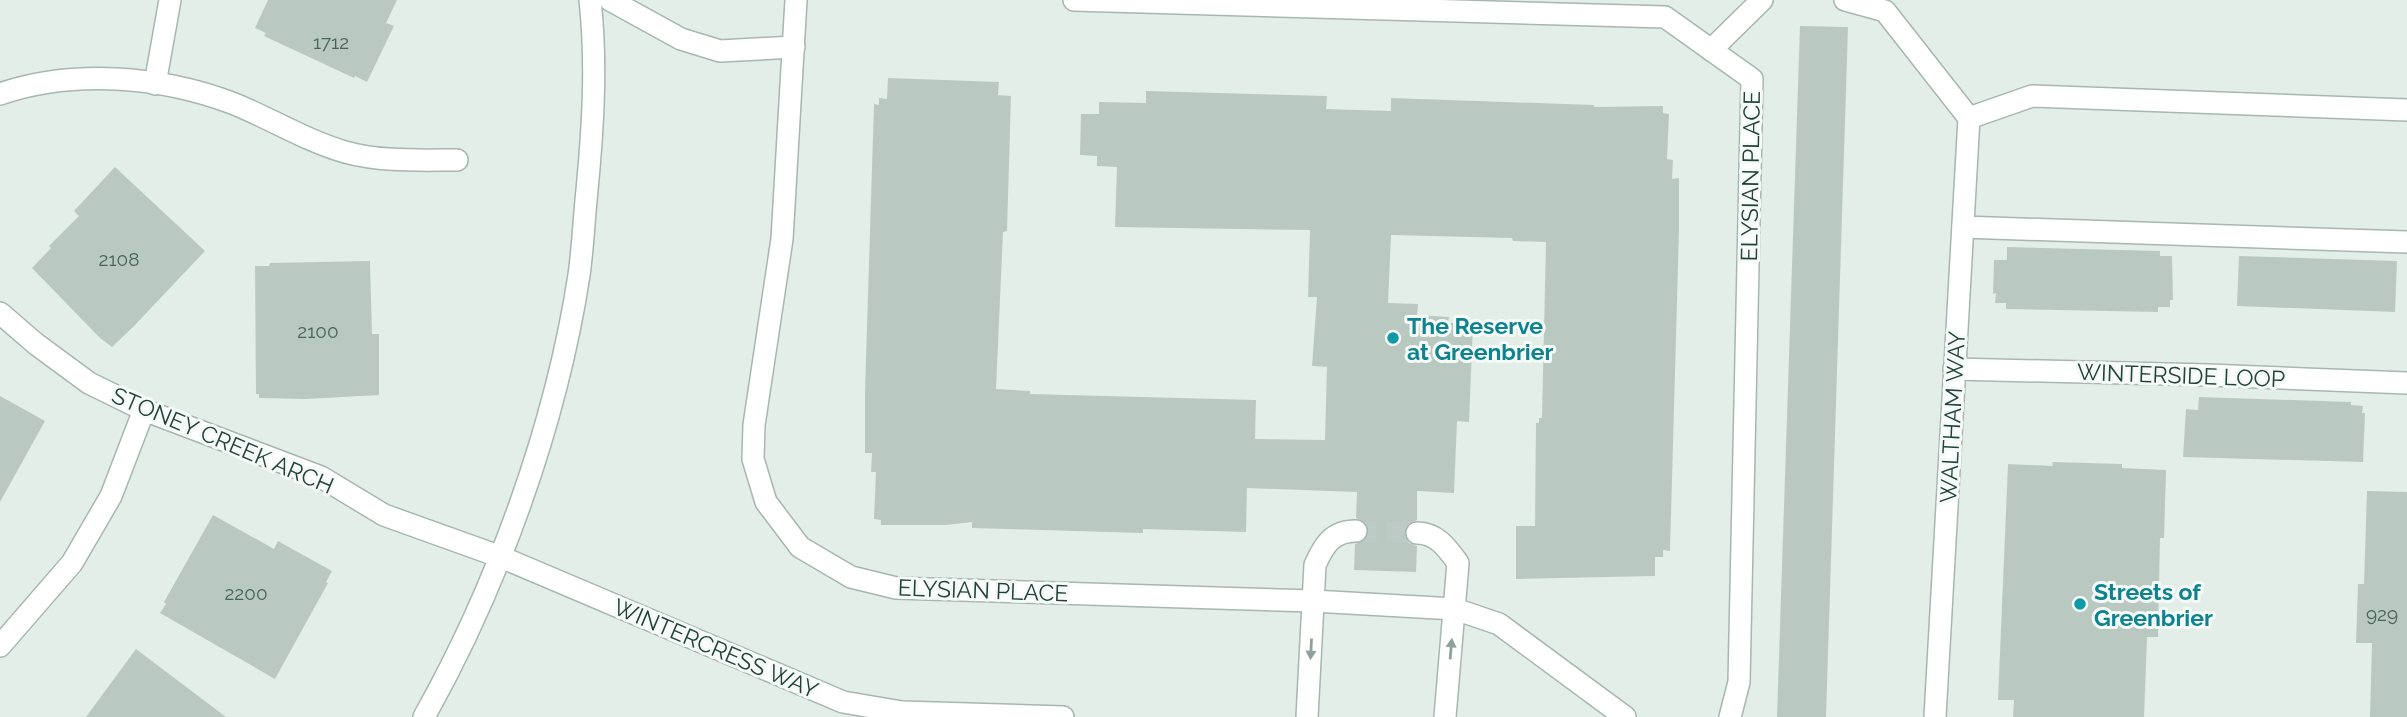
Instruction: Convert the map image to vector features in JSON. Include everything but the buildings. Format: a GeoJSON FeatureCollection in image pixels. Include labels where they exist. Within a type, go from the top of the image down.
{"type":"FeatureCollection","features":[{"type":"Feature","properties":{"kind":"street"},"geometry":{"type":"LineString","coordinates":[[155,84],[170,0]]}},
{"type":"Feature","properties":{"kind":"street"},"geometry":{"type":"LineString","coordinates":[[424,717],[455,662],[501,557],[546,420],[564,347],[579,274],[590,163],[594,79],[590,0]]}},
{"type":"Feature","properties":{"kind":"street"},"geometry":{"type":"LineString","coordinates":[[610,0],[681,39],[720,51],[794,47]]}},
{"type":"Feature","properties":{"kind":"street","name":"ELYSIAN PLACE"},"geometry":{"type":"LineString","coordinates":[[796,0],[782,239],[754,425],[753,459],[766,502],[800,547],[851,577],[897,588],[1313,601],[1454,609],[1499,624],[1625,717]]}},
{"type":"Feature","properties":{"kind":"street","name":"ELYSIAN PLACE"},"geometry":{"type":"LineString","coordinates":[[1074,0],[1665,18],[1752,79],[1739,682],[1730,717]]}},
{"type":"Feature","properties":{"kind":"street"},"geometry":{"type":"LineString","coordinates":[[1711,50],[1762,0]]}},
{"type":"Feature","properties":{"kind":"street"},"geometry":{"type":"LineString","coordinates":[[1845,0],[1885,11],[1969,118],[2032,96],[2407,110]]}},
{"type":"Feature","properties":{"kind":"street"},"geometry":{"type":"LineString","coordinates":[[0,94],[71,80],[137,80],[206,94],[309,141],[347,153],[380,159],[457,160]]}},
{"type":"Feature","properties":{"kind":"street","name":"WALTHAM WAY"},"geometry":{"type":"LineString","coordinates":[[1935,717],[1969,118]]}},
{"type":"Feature","properties":{"kind":"street"},"geometry":{"type":"LineString","coordinates":[[1963,227],[2407,242]]}},
{"type":"Feature","properties":{"kind":"street","name":"STONEY CREEK ARCH"},"geometry":{"type":"LineString","coordinates":[[0,313],[36,344],[89,383],[144,410],[321,477],[384,515],[501,557]]}},
{"type":"Feature","properties":{"kind":"street","name":"WINTERSIDE LOOP"},"geometry":{"type":"LineString","coordinates":[[1954,369],[2407,383]]}},
{"type":"Feature","properties":{"kind":"street"},"geometry":{"type":"LineString","coordinates":[[0,646],[72,563],[111,496],[144,410]]}},
{"type":"Feature","properties":{"kind":"street"},"geometry":{"type":"LineString","coordinates":[[1307,717],[1315,565],[1325,544],[1344,531],[1356,531]]}},
{"type":"Feature","properties":{"kind":"street"},"geometry":{"type":"LineString","coordinates":[[1417,533],[1426,533],[1444,544],[1458,563],[1445,717]]}},
{"type":"Feature","properties":{"kind":"street","name":"WINTERCRESS WAY"},"geometry":{"type":"LineString","coordinates":[[501,557],[843,702],[902,712],[1063,717]]}},
{"type":"Feature","properties":{"kind":"tunnel"},"geometry":{"type":"LineString","coordinates":[[1356,531],[1417,533]]}},
{"type":"Feature","properties":{"kind":"place","name":"The Reserve at Greenbrier"},"geometry":{"type":"Point","coordinates":[1393,338]}},
{"type":"Feature","properties":{"kind":"place","name":"Streets of Greenbrier"},"geometry":{"type":"Point","coordinates":[2080,604]}}]}
